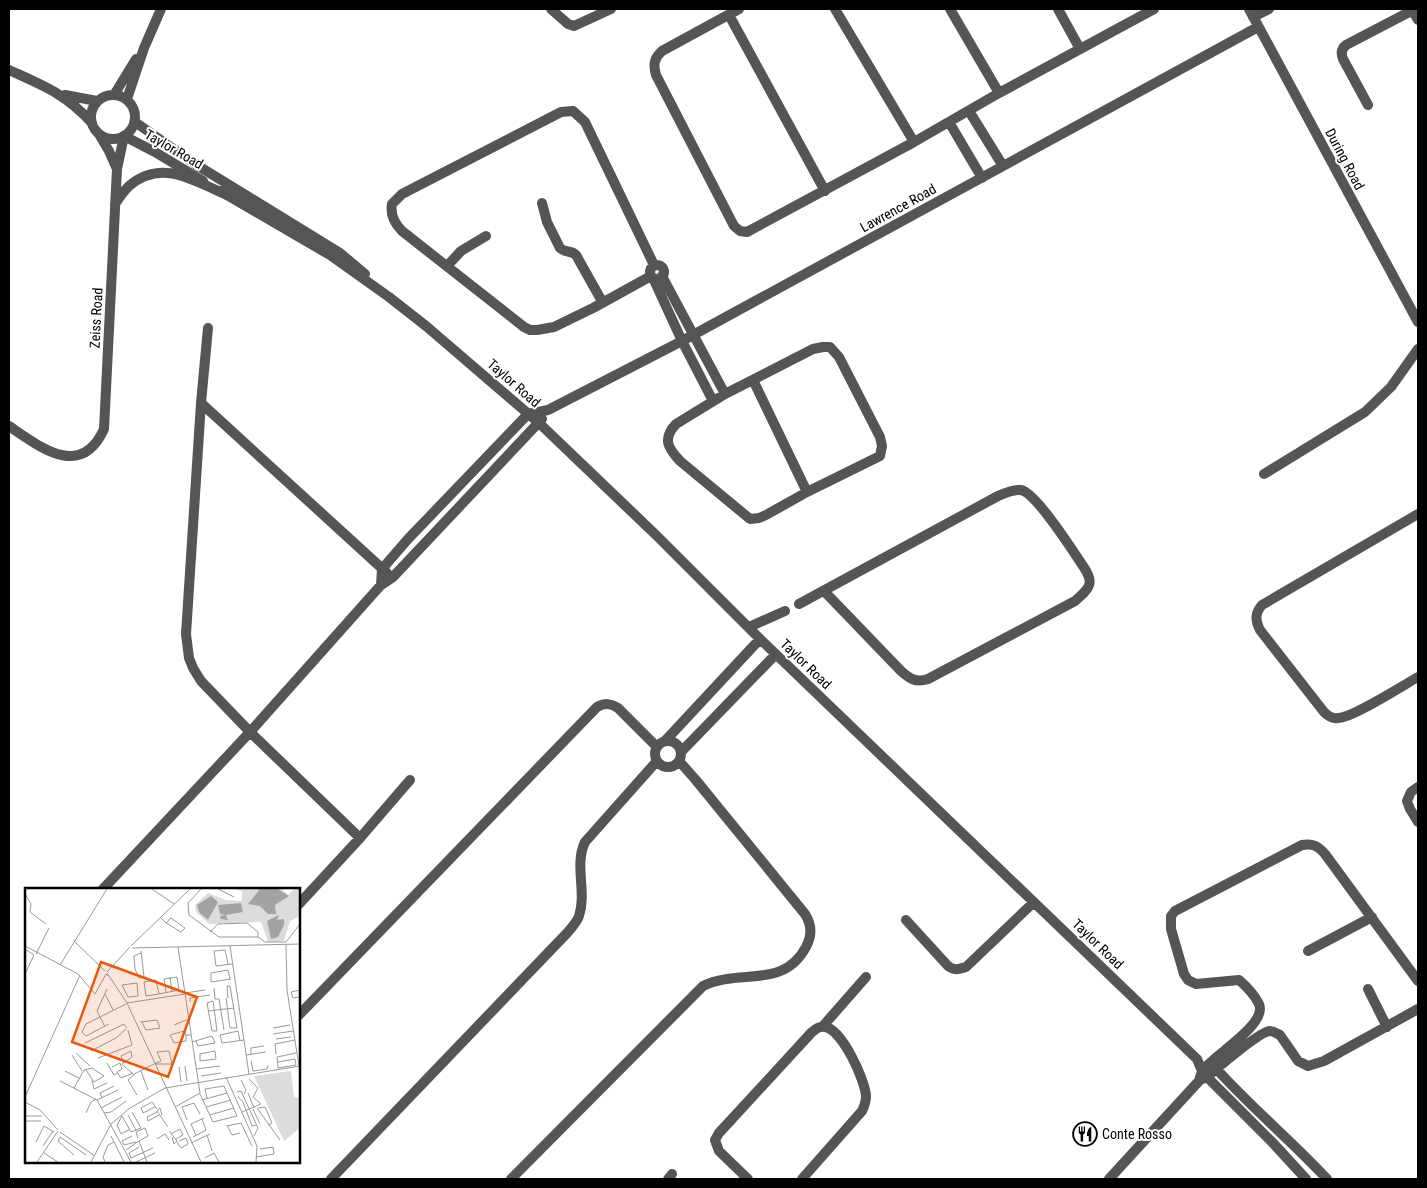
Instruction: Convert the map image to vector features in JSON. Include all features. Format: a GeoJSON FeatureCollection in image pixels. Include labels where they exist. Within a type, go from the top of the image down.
{"type":"FeatureCollection","features":[{"type":"Feature","properties":{"kind":"street"},"geometry":{"type":"LineString","coordinates":[[127,99],[144,48],[162,9]]}},
{"type":"Feature","properties":{"kind":"street"},"geometry":{"type":"LineString","coordinates":[[551,9],[568,24],[574,26],[611,9]]}},
{"type":"Feature","properties":{"kind":"street"},"geometry":{"type":"LineString","coordinates":[[739,9],[662,51],[656,57],[654,69],[734,226],[740,231],[747,232],[825,191],[999,93],[1154,9]]}},
{"type":"Feature","properties":{"kind":"street"},"geometry":{"type":"LineString","coordinates":[[835,9],[914,142]]}},
{"type":"Feature","properties":{"kind":"street"},"geometry":{"type":"LineString","coordinates":[[950,9],[999,93]]}},
{"type":"Feature","properties":{"kind":"street"},"geometry":{"type":"LineString","coordinates":[[1058,9],[1080,49]]}},
{"type":"Feature","properties":{"kind":"street"},"geometry":{"type":"LineString","coordinates":[[1251,13],[1268,9]]}},
{"type":"Feature","properties":{"kind":"street"},"geometry":{"type":"LineString","coordinates":[[1368,105],[1343,59],[1343,48],[1414,9],[1418,20]]}},
{"type":"Feature","properties":{"kind":"street","name":"During Road"},"geometry":{"type":"LineString","coordinates":[[1251,13],[1418,322]]}},
{"type":"Feature","properties":{"kind":"street"},"geometry":{"type":"LineString","coordinates":[[729,15],[825,191]]}},
{"type":"Feature","properties":{"kind":"street","name":"Lawrence Road"},"geometry":{"type":"LineString","coordinates":[[528,414],[548,410],[682,341],[1258,26]]}},
{"type":"Feature","properties":{"kind":"street"},"geometry":{"type":"LineString","coordinates":[[114,94],[144,48]]}},
{"type":"Feature","properties":{"kind":"street"},"geometry":{"type":"LineString","coordinates":[[9,70],[59,93],[74,104],[91,122],[99,134],[113,139],[124,136],[132,129],[135,122],[134,108],[127,99],[114,94],[103,97],[93,107],[91,122]]}},
{"type":"Feature","properties":{"kind":"street"},"geometry":{"type":"LineString","coordinates":[[59,93],[97,101]]}},
{"type":"Feature","properties":{"kind":"street"},"geometry":{"type":"LineString","coordinates":[[656,277],[554,327],[530,330],[397,226],[392,216],[392,204],[402,194],[561,112],[573,110],[585,122],[654,265],[650,269],[656,277],[692,335],[725,394]]}},
{"type":"Feature","properties":{"kind":"street"},"geometry":{"type":"LineString","coordinates":[[970,111],[1003,166]]}},
{"type":"Feature","properties":{"kind":"street","name":"Taylor Road"},"geometry":{"type":"LineString","coordinates":[[135,122],[195,164],[340,252],[389,297]]}},
{"type":"Feature","properties":{"kind":"street"},"geometry":{"type":"LineString","coordinates":[[949,122],[982,178]]}},
{"type":"Feature","properties":{"kind":"street","name":"Zeiss Road"},"geometry":{"type":"LineString","coordinates":[[99,134],[109,151],[116,169]]}},
{"type":"Feature","properties":{"kind":"street","name":"Taylor Road"},"geometry":{"type":"LineString","coordinates":[[124,136],[155,152],[330,255],[434,332],[539,423],[760,639],[1198,1059],[1213,1065]]}},
{"type":"Feature","properties":{"kind":"street","name":"Zeiss Road"},"geometry":{"type":"LineString","coordinates":[[9,426],[43,449],[57,454],[76,456],[93,447],[104,429],[116,169],[124,136]]}},
{"type":"Feature","properties":{"kind":"street"},"geometry":{"type":"LineString","coordinates":[[115,204],[128,187],[137,180],[150,174],[164,172],[179,174],[227,195]]}},
{"type":"Feature","properties":{"kind":"street"},"geometry":{"type":"LineString","coordinates":[[542,203],[547,222],[560,248],[562,251],[572,252],[576,255],[603,303]]}},
{"type":"Feature","properties":{"kind":"street"},"geometry":{"type":"LineString","coordinates":[[447,266],[461,251],[486,236]]}},
{"type":"Feature","properties":{"kind":"street"},"geometry":{"type":"LineString","coordinates":[[656,277],[682,341],[713,401]]}},
{"type":"Feature","properties":{"kind":"street"},"geometry":{"type":"LineString","coordinates":[[208,328],[201,403],[186,634],[188,653],[193,668],[201,681],[250,732],[360,838]]}},
{"type":"Feature","properties":{"kind":"street"},"geometry":{"type":"LineString","coordinates":[[830,347],[839,357],[880,437],[882,446],[880,456],[807,492],[766,516],[750,518],[680,462],[667,444],[669,430],[725,394],[813,349],[830,347]]}},
{"type":"Feature","properties":{"kind":"street"},"geometry":{"type":"LineString","coordinates":[[1264,474],[1365,412],[1391,387],[1418,349]]}},
{"type":"Feature","properties":{"kind":"street"},"geometry":{"type":"LineString","coordinates":[[753,380],[807,492]]}},
{"type":"Feature","properties":{"kind":"street"},"geometry":{"type":"LineString","coordinates":[[201,403],[393,577]]}},
{"type":"Feature","properties":{"kind":"street","name":"Lawrence Road"},"geometry":{"type":"LineString","coordinates":[[104,888],[250,732],[381,585],[393,577],[539,423],[548,410]]}},
{"type":"Feature","properties":{"kind":"street"},"geometry":{"type":"LineString","coordinates":[[381,585],[382,568],[414,532],[528,414]]}},
{"type":"Feature","properties":{"kind":"street"},"geometry":{"type":"LineString","coordinates":[[799,604],[998,496],[1015,490],[1025,492],[1037,502],[1084,566],[1090,580],[1087,590],[1075,601],[928,679],[920,681],[912,680],[901,671],[824,592]]}},
{"type":"Feature","properties":{"kind":"street"},"geometry":{"type":"LineString","coordinates":[[1418,514],[1262,604],[1256,618],[1260,630],[1324,712],[1332,718],[1344,717],[1355,712],[1418,678]]}},
{"type":"Feature","properties":{"kind":"street"},"geometry":{"type":"LineString","coordinates":[[749,627],[785,610]]}},
{"type":"Feature","properties":{"kind":"street"},"geometry":{"type":"LineString","coordinates":[[760,639],[655,751],[657,761],[665,767],[675,765],[680,756],[776,654]]}},
{"type":"Feature","properties":{"kind":"street"},"geometry":{"type":"LineString","coordinates":[[300,1014],[597,707],[604,703],[611,704],[661,744],[675,743],[680,756],[695,779],[805,914],[811,929],[810,940],[794,964],[776,974],[726,978],[703,986],[511,1179]]}},
{"type":"Feature","properties":{"kind":"street"},"geometry":{"type":"LineString","coordinates":[[331,1179],[568,932],[580,914],[580,858],[585,842],[657,761]]}},
{"type":"Feature","properties":{"kind":"street"},"geometry":{"type":"LineString","coordinates":[[300,903],[410,780]]}},
{"type":"Feature","properties":{"kind":"street"},"geometry":{"type":"LineString","coordinates":[[1418,787],[1411,792],[1407,801],[1418,822]]}},
{"type":"Feature","properties":{"kind":"street"},"geometry":{"type":"LineString","coordinates":[[1109,1179],[1213,1065],[1257,1020],[1259,1015],[1259,1004],[1239,980],[1196,984],[1188,980],[1184,974],[1171,929],[1171,916],[1175,911],[1302,844],[1310,844],[1318,847],[1325,854],[1418,981]]}},
{"type":"Feature","properties":{"kind":"street"},"geometry":{"type":"LineString","coordinates":[[906,920],[948,966],[958,970],[966,967],[1034,902]]}},
{"type":"Feature","properties":{"kind":"street"},"geometry":{"type":"LineString","coordinates":[[1308,951],[1372,916]]}},
{"type":"Feature","properties":{"kind":"street"},"geometry":{"type":"LineString","coordinates":[[748,1179],[719,1151],[715,1140],[719,1133],[811,1033],[823,1026],[866,976]]}},
{"type":"Feature","properties":{"kind":"street"},"geometry":{"type":"LineString","coordinates":[[1368,989],[1387,1027]]}},
{"type":"Feature","properties":{"kind":"street"},"geometry":{"type":"LineString","coordinates":[[1213,1065],[1271,1031],[1280,1035],[1298,1062],[1308,1066],[1324,1061],[1418,1009]]}},
{"type":"Feature","properties":{"kind":"street"},"geometry":{"type":"LineString","coordinates":[[802,1179],[862,1112],[866,1097],[862,1079],[850,1054],[833,1031],[823,1026]]}},
{"type":"Feature","properties":{"kind":"street","name":"Taylor Road"},"geometry":{"type":"LineString","coordinates":[[1198,1059],[1203,1076],[1273,1142],[1306,1179]]}},
{"type":"Feature","properties":{"kind":"street"},"geometry":{"type":"LineString","coordinates":[[1213,1065],[1327,1179]]}},
{"type":"Feature","properties":{"kind":"place","name":"Conte Rosso"},"geometry":{"type":"Point","coordinates":[1085,1134]}}]}
